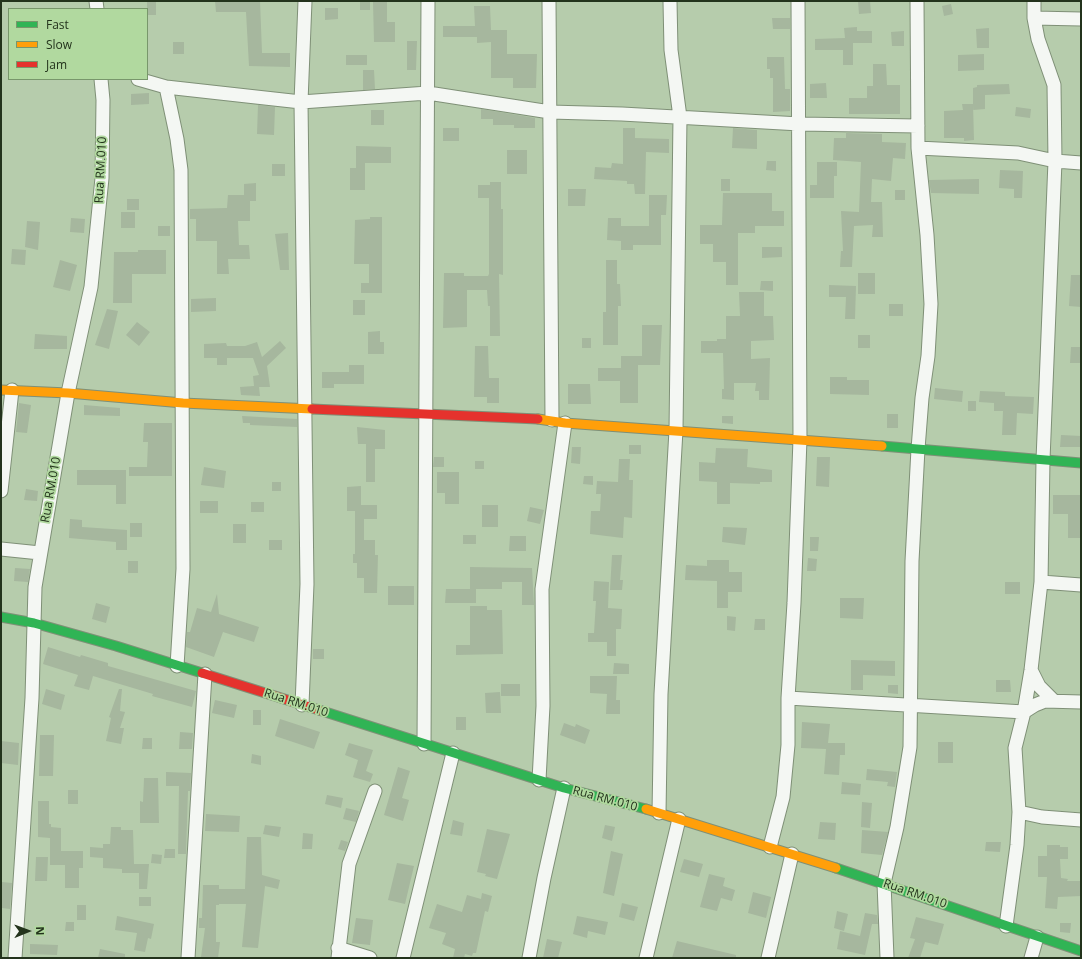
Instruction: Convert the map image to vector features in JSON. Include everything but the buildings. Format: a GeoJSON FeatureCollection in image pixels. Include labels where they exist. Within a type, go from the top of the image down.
{"type":"FeatureCollection","features":[{"type":"Feature","properties":{"kind":"street"},"geometry":{"type":"LineString","coordinates":[[302,705],[307,584],[301,102],[305,1]]}},
{"type":"Feature","properties":{"kind":"street"},"geometry":{"type":"LineString","coordinates":[[424,744],[428,1]]}},
{"type":"Feature","properties":{"kind":"street"},"geometry":{"type":"LineString","coordinates":[[549,1],[552,420]]}},
{"type":"Feature","properties":{"kind":"street"},"geometry":{"type":"LineString","coordinates":[[659,813],[662,694],[676,430],[680,117],[671,50],[670,1]]}},
{"type":"Feature","properties":{"kind":"street"},"geometry":{"type":"LineString","coordinates":[[770,848],[783,797],[788,745],[788,698],[794,603],[800,439],[800,124],[798,1]]}},
{"type":"Feature","properties":{"kind":"street"},"geometry":{"type":"LineString","coordinates":[[887,958],[884,883],[896,827],[910,747],[909,706],[912,561],[918,449],[922,398],[928,356],[931,304],[927,235],[918,148],[916,1]]}},
{"type":"Feature","properties":{"kind":"street"},"geometry":{"type":"LineString","coordinates":[[1006,926],[1017,845],[1019,812],[1015,748],[1024,712],[1031,670],[1041,582],[1043,460],[1055,161],[1054,85],[1038,39],[1034,18],[1034,1]]}},
{"type":"Feature","properties":{"kind":"street"},"geometry":{"type":"LineString","coordinates":[[1034,18],[1081,19]]}},
{"type":"Feature","properties":{"kind":"street","name":"Rua RM.010"},"geometry":{"type":"LineString","coordinates":[[101,80],[102,178],[91,287],[68,393],[40,553],[35,587],[34,623],[205,674],[564,788],[659,813],[792,854],[884,883],[1081,951]]}},
{"type":"Feature","properties":{"kind":"street"},"geometry":{"type":"LineString","coordinates":[[142,80],[166,87],[301,102],[428,93],[550,112],[680,117],[800,124],[918,126]]}},
{"type":"Feature","properties":{"kind":"street"},"geometry":{"type":"LineString","coordinates":[[166,87],[177,139],[181,170],[180,275],[183,568],[177,666]]}},
{"type":"Feature","properties":{"kind":"street"},"geometry":{"type":"LineString","coordinates":[[918,148],[1018,153],[1055,161],[1081,163]]}},
{"type":"Feature","properties":{"kind":"street"},"geometry":{"type":"LineString","coordinates":[[1,491],[6,390],[68,393],[182,404],[552,420],[565,423],[800,439],[1081,463]]}},
{"type":"Feature","properties":{"kind":"street"},"geometry":{"type":"LineString","coordinates":[[539,780],[544,706],[542,589],[565,423]]}},
{"type":"Feature","properties":{"kind":"street"},"geometry":{"type":"LineString","coordinates":[[1,549],[40,553]]}},
{"type":"Feature","properties":{"kind":"street"},"geometry":{"type":"LineString","coordinates":[[1041,582],[1081,586]]}},
{"type":"Feature","properties":{"kind":"street"},"geometry":{"type":"LineString","coordinates":[[1,617],[34,623],[32,698],[15,958]]}},
{"type":"Feature","properties":{"kind":"street"},"geometry":{"type":"LineString","coordinates":[[1031,670],[1039,686],[1054,700]]}},
{"type":"Feature","properties":{"kind":"street"},"geometry":{"type":"LineString","coordinates":[[188,958],[205,674]]}},
{"type":"Feature","properties":{"kind":"street"},"geometry":{"type":"LineString","coordinates":[[788,698],[1024,712],[1035,704],[1054,700],[1081,702]]}},
{"type":"Feature","properties":{"kind":"street"},"geometry":{"type":"LineString","coordinates":[[403,958],[453,753]]}},
{"type":"Feature","properties":{"kind":"street"},"geometry":{"type":"LineString","coordinates":[[529,958],[544,878],[564,788]]}},
{"type":"Feature","properties":{"kind":"street"},"geometry":{"type":"LineString","coordinates":[[370,958],[338,953],[349,864],[375,791]]}},
{"type":"Feature","properties":{"kind":"street"},"geometry":{"type":"LineString","coordinates":[[1019,812],[1042,817],[1081,820]]}},
{"type":"Feature","properties":{"kind":"street"},"geometry":{"type":"LineString","coordinates":[[646,958],[679,820]]}},
{"type":"Feature","properties":{"kind":"street"},"geometry":{"type":"LineString","coordinates":[[768,958],[792,854]]}},
{"type":"Feature","properties":{"kind":"street"},"geometry":{"type":"LineString","coordinates":[[1031,958],[1037,937]]}},
{"type":"Feature","properties":{"kind":"traffic: fast"},"geometry":{"type":"LineString","coordinates":[[882,446],[1081,463]]}},
{"type":"Feature","properties":{"kind":"traffic: fast"},"geometry":{"type":"LineString","coordinates":[[1,617],[34,623],[116,646],[202,673]]}},
{"type":"Feature","properties":{"kind":"traffic: fast"},"geometry":{"type":"LineString","coordinates":[[319,710],[564,788],[646,809]]}},
{"type":"Feature","properties":{"kind":"traffic: fast"},"geometry":{"type":"LineString","coordinates":[[836,868],[1081,951]]}},
{"type":"Feature","properties":{"kind":"traffic: slow"},"geometry":{"type":"LineString","coordinates":[[1,390],[68,393],[183,403],[312,409]]}},
{"type":"Feature","properties":{"kind":"traffic: slow"},"geometry":{"type":"LineString","coordinates":[[538,419],[565,423],[882,446]]}},
{"type":"Feature","properties":{"kind":"traffic: slow"},"geometry":{"type":"LineString","coordinates":[[646,809],[836,868]]}},
{"type":"Feature","properties":{"kind":"traffic: jam"},"geometry":{"type":"LineString","coordinates":[[312,409],[538,419]]}},
{"type":"Feature","properties":{"kind":"traffic: jam"},"geometry":{"type":"LineString","coordinates":[[202,673],[319,710]]}}]}
